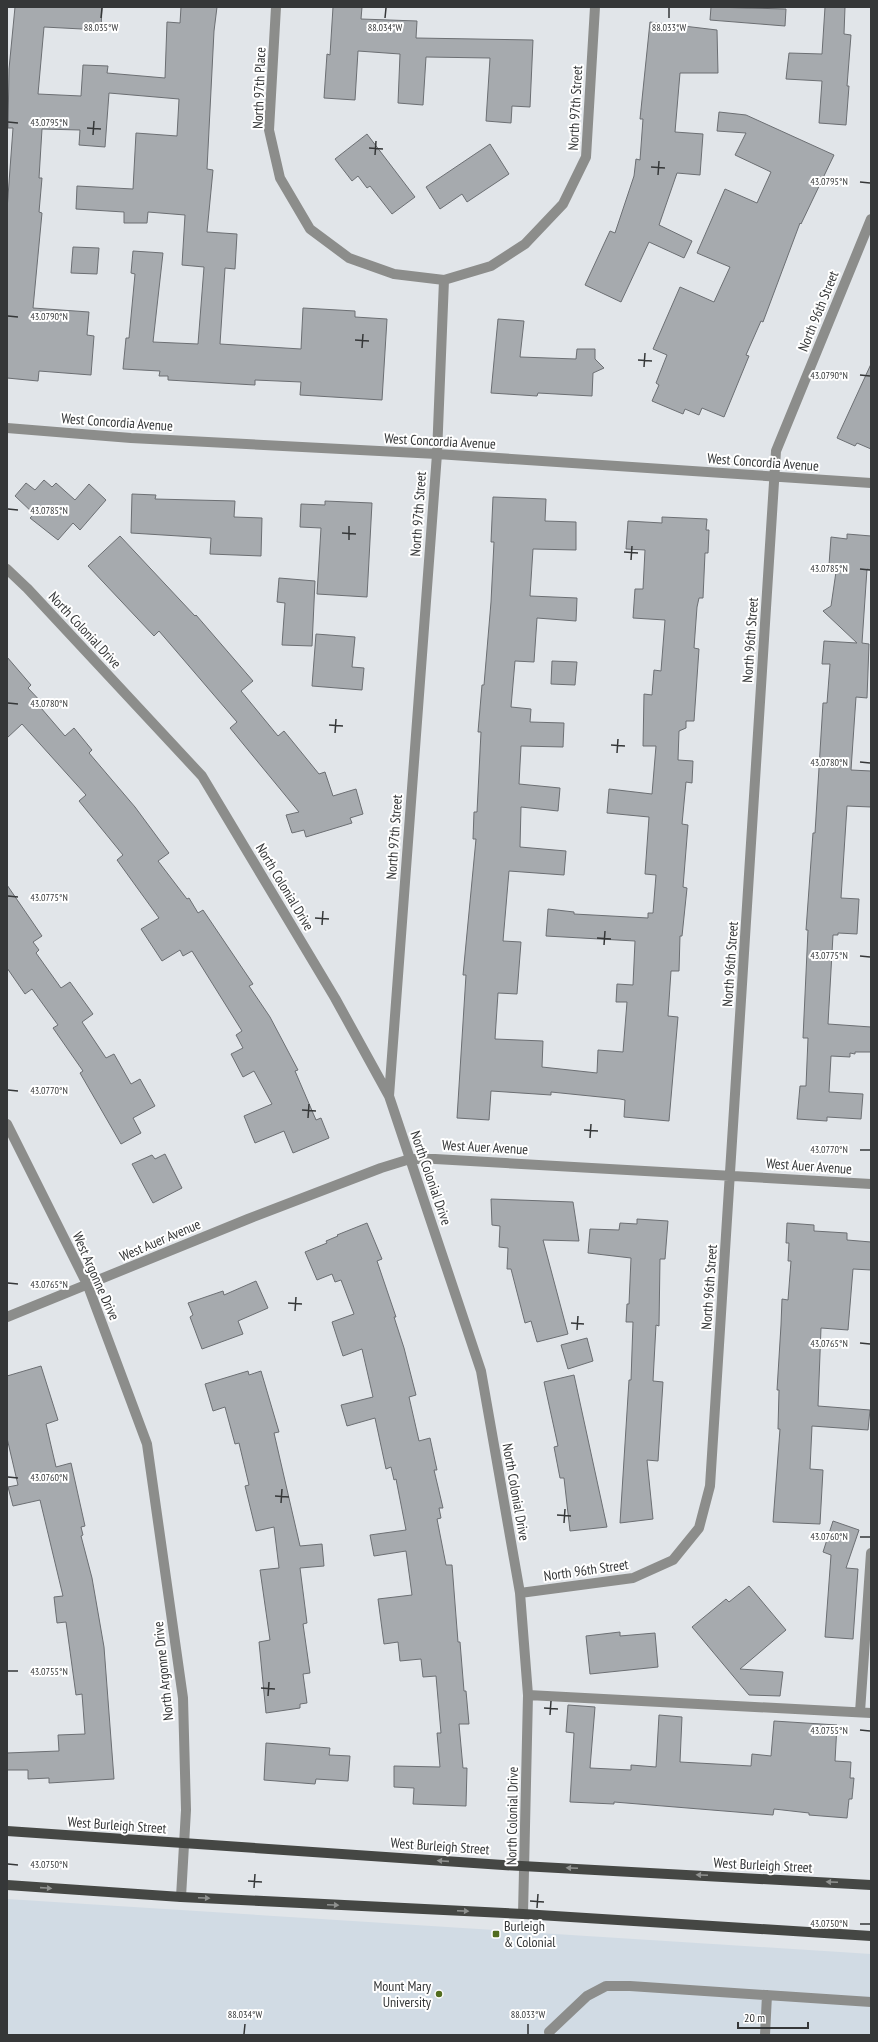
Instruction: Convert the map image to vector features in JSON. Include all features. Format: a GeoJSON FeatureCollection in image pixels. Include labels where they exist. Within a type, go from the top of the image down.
{"type":"FeatureCollection","features":[{"type":"Feature","properties":{"kind":"main road","name":"West Burleigh Street"},"geometry":{"type":"LineString","coordinates":[[7,1831],[525,1866],[871,1885]]}},
{"type":"Feature","properties":{"kind":"main road"},"geometry":{"type":"LineString","coordinates":[[7,1885],[181,1897],[523,1914],[871,1936]]}},
{"type":"Feature","properties":{"kind":"street","name":"North 97th Place"},"geometry":{"type":"LineString","coordinates":[[276,7],[269,130],[280,178],[310,229],[349,258],[394,274],[444,280]]}},
{"type":"Feature","properties":{"kind":"street","name":"North 97th Street"},"geometry":{"type":"LineString","coordinates":[[389,1096],[437,454],[444,280],[491,266],[525,244],[563,204],[586,157],[594,7]]}},
{"type":"Feature","properties":{"kind":"street","name":"North 96th Street"},"geometry":{"type":"LineString","coordinates":[[520,1593],[633,1578],[673,1560],[698,1528],[710,1486],[776,451],[871,219]]}},
{"type":"Feature","properties":{"kind":"street","name":"West Concordia Avenue"},"geometry":{"type":"LineString","coordinates":[[7,428],[131,438],[437,454],[871,483]]}},
{"type":"Feature","properties":{"kind":"street","name":"North Colonial Drive"},"geometry":{"type":"LineString","coordinates":[[7,569],[27,588],[202,776],[336,998],[389,1096],[481,1371],[520,1593],[528,1695],[523,1914]]}},
{"type":"Feature","properties":{"kind":"street","name":"West Argonne Drive"},"geometry":{"type":"LineString","coordinates":[[7,1124],[88,1286],[147,1444]]}},
{"type":"Feature","properties":{"kind":"street","name":"West Auer Avenue"},"geometry":{"type":"LineString","coordinates":[[7,1317],[88,1286],[248,1219],[381,1168],[410,1160],[435,1158],[871,1184]]}},
{"type":"Feature","properties":{"kind":"street","name":"North Argonne Drive"},"geometry":{"type":"LineString","coordinates":[[147,1444],[183,1698],[186,1810],[181,1897]]}},
{"type":"Feature","properties":{"kind":"street"},"geometry":{"type":"LineString","coordinates":[[860,1712],[871,1553]]}},
{"type":"Feature","properties":{"kind":"street"},"geometry":{"type":"LineString","coordinates":[[528,1695],[871,1713]]}},
{"type":"Feature","properties":{"kind":"street"},"geometry":{"type":"LineString","coordinates":[[549,2032],[587,1996],[606,1986],[630,1986],[871,2002]]}},
{"type":"Feature","properties":{"kind":"street"},"geometry":{"type":"LineString","coordinates":[[765,2035],[767,1995]]}},
{"type":"Feature","properties":{"kind":"shaded area","name":"Mount Mary University"},"geometry":{"type":"Polygon","coordinates":[[[7,1899],[871,1954],[871,2035],[7,2035],[7,1899]]]}},
{"type":"Feature","properties":{"kind":"building"},"geometry":{"type":"Polygon","coordinates":[[[15,7],[102,7],[101,30],[44,27],[38,94],[81,96],[83,65],[108,66],[107,73],[165,78],[167,22],[180,23],[181,7],[217,7],[214,31],[207,169],[213,170],[207,232],[237,234],[235,269],[225,268],[220,344],[301,349],[303,308],[355,311],[355,317],[387,319],[382,400],[300,395],[301,382],[255,380],[255,385],[168,380],[168,376],[159,376],[160,371],[123,369],[126,338],[129,338],[135,274],[131,273],[133,251],[163,253],[153,342],[198,344],[204,267],[182,265],[185,215],[148,212],[147,223],[124,223],[124,212],[76,209],[77,186],[133,189],[136,133],[177,136],[179,99],[109,93],[105,147],[79,145],[80,130],[42,129],[39,178],[42,178],[39,212],[42,213],[33,308],[89,312],[87,335],[94,336],[91,375],[39,371],[38,381],[7,378],[7,210],[13,128],[8,128],[9,69],[15,7]]]}},
{"type":"Feature","properties":{"kind":"building"},"geometry":{"type":"Polygon","coordinates":[[[333,7],[362,7],[361,19],[417,21],[416,38],[533,40],[530,107],[512,106],[511,123],[486,121],[490,58],[426,57],[423,105],[398,103],[400,54],[358,51],[355,100],[324,98],[327,54],[330,55],[333,7]]]}},
{"type":"Feature","properties":{"kind":"building"},"geometry":{"type":"Polygon","coordinates":[[[711,7],[786,9],[785,26],[710,20],[711,7]]]}},
{"type":"Feature","properties":{"kind":"building"},"geometry":{"type":"Polygon","coordinates":[[[825,7],[845,7],[844,34],[851,35],[846,125],[819,123],[822,81],[786,79],[789,53],[822,54],[825,7]]]}},
{"type":"Feature","properties":{"kind":"building"},"geometry":{"type":"Polygon","coordinates":[[[650,22],[717,30],[718,73],[680,73],[675,132],[703,134],[700,175],[677,173],[659,225],[692,241],[684,258],[649,242],[621,302],[585,285],[610,231],[615,233],[634,176],[636,159],[640,160],[643,119],[640,119],[650,22]]]}},
{"type":"Feature","properties":{"kind":"building"},"geometry":{"type":"Polygon","coordinates":[[[719,112],[746,115],[834,155],[801,224],[800,223],[763,322],[761,321],[746,355],[749,356],[724,417],[702,408],[699,415],[685,409],[683,414],[652,401],[659,385],[656,383],[667,355],[653,349],[680,287],[714,302],[730,267],[697,253],[725,189],[757,203],[771,172],[735,155],[746,133],[717,131],[719,112]]]}},
{"type":"Feature","properties":{"kind":"building"},"geometry":{"type":"Polygon","coordinates":[[[367,134],[415,197],[392,214],[370,186],[367,188],[358,176],[352,181],[335,159],[367,134]]]}},
{"type":"Feature","properties":{"kind":"building"},"geometry":{"type":"Polygon","coordinates":[[[490,144],[509,174],[467,202],[462,194],[440,209],[426,187],[490,144]]]}},
{"type":"Feature","properties":{"kind":"building"},"geometry":{"type":"Polygon","coordinates":[[[73,247],[99,248],[97,274],[71,273],[73,247]]]}},
{"type":"Feature","properties":{"kind":"building"},"geometry":{"type":"Polygon","coordinates":[[[498,319],[524,321],[520,357],[576,359],[577,349],[595,349],[595,359],[604,368],[593,373],[592,396],[538,393],[537,396],[491,393],[498,319]]]}},
{"type":"Feature","properties":{"kind":"building"},"geometry":{"type":"Polygon","coordinates":[[[871,364],[871,449],[857,443],[855,446],[837,438],[871,364]]]}},
{"type":"Feature","properties":{"kind":"building"},"geometry":{"type":"Polygon","coordinates":[[[44,480],[52,487],[56,483],[75,500],[89,484],[106,500],[80,530],[73,523],[58,540],[30,518],[34,514],[15,496],[26,483],[35,490],[44,480]]]}},
{"type":"Feature","properties":{"kind":"building"},"geometry":{"type":"Polygon","coordinates":[[[132,494],[156,495],[155,499],[235,501],[234,517],[262,518],[261,556],[210,554],[211,538],[131,533],[132,494]]]}},
{"type":"Feature","properties":{"kind":"building"},"geometry":{"type":"Polygon","coordinates":[[[493,497],[546,499],[545,521],[576,522],[576,550],[533,549],[530,596],[577,598],[576,621],[537,618],[534,662],[515,661],[511,707],[531,709],[530,722],[564,723],[563,747],[521,746],[519,784],[560,788],[558,811],[521,807],[520,847],[566,851],[564,875],[509,871],[503,941],[521,942],[517,994],[498,993],[495,1039],[543,1041],[542,1067],[597,1073],[598,1050],[623,1052],[627,1002],[616,1002],[617,984],[633,985],[635,941],[546,936],[548,909],[574,912],[574,914],[648,918],[648,913],[653,913],[656,875],[645,874],[649,817],[607,813],[609,789],[652,794],[656,746],[643,746],[644,694],[652,695],[654,670],[661,671],[665,620],[633,618],[635,589],[643,589],[645,550],[626,549],[628,521],[662,523],[662,517],[707,519],[706,530],[709,530],[708,553],[705,553],[703,598],[699,598],[697,607],[694,648],[699,649],[694,721],[686,721],[686,728],[679,731],[678,760],[693,761],[692,783],[686,782],[682,824],[688,825],[683,887],[687,888],[682,936],[680,936],[679,971],[671,971],[668,1016],[678,1017],[669,1121],[624,1117],[625,1100],[620,1099],[551,1092],[551,1095],[491,1091],[489,1120],[457,1118],[466,975],[463,975],[476,839],[473,839],[474,812],[477,812],[481,732],[478,732],[482,685],[484,685],[491,602],[494,542],[491,542],[493,497]]]}},
{"type":"Feature","properties":{"kind":"building"},"geometry":{"type":"Polygon","coordinates":[[[325,501],[372,503],[367,597],[317,594],[321,528],[300,527],[301,504],[325,505],[325,501]]]}},
{"type":"Feature","properties":{"kind":"building"},"geometry":{"type":"Polygon","coordinates":[[[847,534],[871,536],[871,570],[867,569],[862,643],[869,644],[867,698],[856,697],[851,770],[871,771],[871,807],[847,806],[841,898],[859,899],[857,934],[838,933],[838,935],[833,935],[828,1024],[871,1027],[871,1052],[855,1052],[855,1054],[850,1053],[850,1057],[831,1056],[829,1092],[863,1094],[861,1119],[827,1117],[827,1121],[797,1119],[800,1086],[806,1086],[808,1038],[803,1038],[808,930],[806,930],[813,833],[815,833],[823,703],[827,703],[830,664],[822,664],[824,641],[857,643],[823,611],[831,606],[837,565],[829,565],[831,537],[847,539],[847,534]]]}},
{"type":"Feature","properties":{"kind":"building"},"geometry":{"type":"Polygon","coordinates":[[[120,536],[195,616],[196,615],[253,681],[241,691],[278,736],[284,731],[319,774],[325,772],[333,796],[356,789],[363,814],[350,818],[352,823],[306,837],[304,830],[292,833],[286,815],[299,812],[230,728],[237,722],[159,631],[154,636],[88,566],[120,536]]]}},
{"type":"Feature","properties":{"kind":"building"},"geometry":{"type":"Polygon","coordinates":[[[279,578],[315,581],[312,646],[282,645],[285,603],[277,602],[279,578]]]}},
{"type":"Feature","properties":{"kind":"building"},"geometry":{"type":"Polygon","coordinates":[[[316,634],[355,637],[352,667],[364,668],[362,690],[312,686],[316,634]]]}},
{"type":"Feature","properties":{"kind":"building"},"geometry":{"type":"Polygon","coordinates":[[[7,657],[31,685],[28,688],[44,705],[41,708],[65,736],[74,728],[92,750],[89,753],[135,807],[169,853],[158,861],[187,899],[189,898],[198,913],[203,910],[253,984],[249,986],[270,1017],[298,1070],[295,1071],[316,1120],[321,1118],[329,1138],[293,1153],[284,1131],[255,1143],[244,1116],[272,1104],[254,1071],[243,1077],[231,1054],[243,1048],[236,1035],[242,1031],[192,951],[183,956],[180,950],[162,961],[141,929],[159,918],[117,860],[123,855],[79,801],[86,795],[22,724],[7,738],[7,657]]]}},
{"type":"Feature","properties":{"kind":"building"},"geometry":{"type":"Polygon","coordinates":[[[552,661],[577,662],[575,685],[551,684],[552,661]]]}},
{"type":"Feature","properties":{"kind":"building"},"geometry":{"type":"Polygon","coordinates":[[[7,885],[42,936],[33,942],[39,950],[36,953],[61,988],[70,982],[93,1014],[82,1022],[106,1058],[114,1054],[131,1084],[140,1079],[155,1106],[133,1118],[141,1133],[121,1144],[80,1073],[83,1071],[53,1028],[58,1025],[32,989],[25,994],[7,968],[7,885]]]}},
{"type":"Feature","properties":{"kind":"building"},"geometry":{"type":"Polygon","coordinates":[[[165,1154],[182,1188],[153,1203],[132,1164],[152,1155],[155,1159],[165,1154]]]}},
{"type":"Feature","properties":{"kind":"building"},"geometry":{"type":"Polygon","coordinates":[[[491,1199],[573,1202],[579,1241],[543,1240],[568,1334],[537,1342],[531,1321],[525,1323],[511,1269],[507,1269],[508,1248],[499,1247],[500,1226],[492,1225],[491,1199]]]}},
{"type":"Feature","properties":{"kind":"building"},"geometry":{"type":"Polygon","coordinates":[[[637,1219],[668,1221],[665,1259],[660,1259],[659,1326],[656,1325],[653,1381],[663,1382],[658,1461],[647,1460],[653,1519],[620,1523],[629,1380],[631,1380],[633,1322],[626,1322],[627,1304],[629,1304],[631,1258],[588,1253],[590,1229],[619,1230],[620,1223],[637,1224],[637,1219]]]}},
{"type":"Feature","properties":{"kind":"building"},"geometry":{"type":"Polygon","coordinates":[[[367,1223],[382,1259],[377,1261],[396,1317],[394,1317],[404,1348],[416,1395],[409,1397],[419,1441],[430,1438],[437,1470],[434,1470],[443,1508],[439,1508],[441,1518],[437,1519],[446,1565],[452,1565],[458,1642],[460,1642],[464,1691],[466,1691],[469,1724],[459,1724],[463,1768],[467,1768],[466,1806],[413,1804],[414,1788],[394,1787],[394,1766],[440,1767],[437,1733],[441,1733],[436,1676],[423,1677],[421,1659],[400,1661],[398,1642],[384,1644],[378,1599],[412,1595],[406,1551],[374,1556],[370,1535],[406,1530],[396,1479],[394,1480],[391,1467],[386,1469],[375,1418],[347,1426],[341,1405],[373,1397],[362,1349],[343,1356],[332,1322],[354,1314],[341,1280],[335,1282],[332,1274],[317,1280],[305,1252],[327,1243],[326,1241],[338,1236],[337,1235],[367,1223]]]}},
{"type":"Feature","properties":{"kind":"building"},"geometry":{"type":"Polygon","coordinates":[[[787,1223],[814,1225],[814,1231],[847,1233],[847,1240],[871,1242],[871,1270],[853,1269],[848,1330],[821,1328],[818,1406],[870,1410],[868,1430],[812,1426],[810,1469],[823,1470],[820,1524],[773,1522],[780,1429],[778,1429],[779,1390],[777,1390],[782,1299],[788,1300],[791,1261],[788,1261],[789,1243],[786,1243],[787,1223]]]}},
{"type":"Feature","properties":{"kind":"building"},"geometry":{"type":"Polygon","coordinates":[[[256,1281],[268,1308],[238,1321],[243,1334],[202,1349],[190,1317],[193,1315],[188,1303],[223,1291],[224,1295],[256,1281]]]}},
{"type":"Feature","properties":{"kind":"building"},"geometry":{"type":"Polygon","coordinates":[[[587,1338],[593,1361],[568,1369],[561,1345],[587,1338]]]}},
{"type":"Feature","properties":{"kind":"building"},"geometry":{"type":"Polygon","coordinates":[[[41,1366],[58,1420],[46,1424],[56,1467],[71,1463],[85,1526],[81,1527],[83,1535],[81,1536],[92,1578],[104,1647],[114,1779],[49,1783],[49,1778],[28,1779],[28,1770],[7,1770],[7,1753],[59,1751],[58,1735],[85,1734],[82,1694],[76,1695],[66,1622],[57,1623],[54,1597],[63,1596],[40,1500],[13,1506],[8,1487],[18,1485],[7,1438],[7,1376],[41,1366]]]}},
{"type":"Feature","properties":{"kind":"building"},"geometry":{"type":"Polygon","coordinates":[[[248,1371],[249,1375],[261,1371],[279,1432],[274,1433],[300,1546],[322,1544],[324,1566],[300,1568],[307,1623],[303,1624],[310,1673],[303,1674],[307,1703],[300,1704],[300,1708],[266,1713],[259,1642],[270,1640],[260,1570],[279,1568],[274,1527],[256,1531],[245,1486],[249,1485],[239,1443],[235,1444],[225,1407],[213,1411],[205,1384],[248,1371]]]}},
{"type":"Feature","properties":{"kind":"building"},"geometry":{"type":"Polygon","coordinates":[[[574,1375],[607,1527],[570,1531],[564,1478],[560,1478],[554,1447],[558,1446],[544,1382],[574,1375]]]}},
{"type":"Feature","properties":{"kind":"building"},"geometry":{"type":"Polygon","coordinates":[[[833,1521],[859,1530],[846,1568],[858,1569],[853,1639],[825,1637],[831,1555],[823,1552],[833,1521]]]}},
{"type":"Feature","properties":{"kind":"building"},"geometry":{"type":"Polygon","coordinates":[[[749,1586],[786,1630],[740,1669],[783,1672],[780,1696],[749,1695],[692,1627],[726,1599],[729,1602],[749,1586]]]}},
{"type":"Feature","properties":{"kind":"building"},"geometry":{"type":"Polygon","coordinates":[[[620,1632],[620,1636],[655,1633],[658,1667],[590,1674],[586,1636],[620,1632]]]}},
{"type":"Feature","properties":{"kind":"building"},"geometry":{"type":"Polygon","coordinates":[[[568,1705],[595,1707],[590,1768],[631,1770],[631,1765],[656,1767],[659,1715],[682,1717],[680,1762],[751,1766],[752,1754],[771,1756],[774,1721],[837,1725],[835,1761],[851,1762],[850,1778],[854,1778],[852,1799],[849,1799],[847,1818],[809,1815],[809,1813],[774,1809],[773,1815],[614,1802],[614,1804],[570,1802],[574,1733],[566,1732],[568,1705]]]}},
{"type":"Feature","properties":{"kind":"building"},"geometry":{"type":"Polygon","coordinates":[[[266,1743],[330,1748],[329,1755],[350,1756],[348,1781],[316,1779],[315,1784],[264,1780],[266,1743]]]}},
{"type":"Feature","properties":{"kind":"place","name":"Burleigh & Colonial"},"geometry":{"type":"Point","coordinates":[496,1934]}},
{"type":"Feature","properties":{"kind":"place","name":"Mount Mary University"},"geometry":{"type":"Point","coordinates":[439,1994]}}]}
